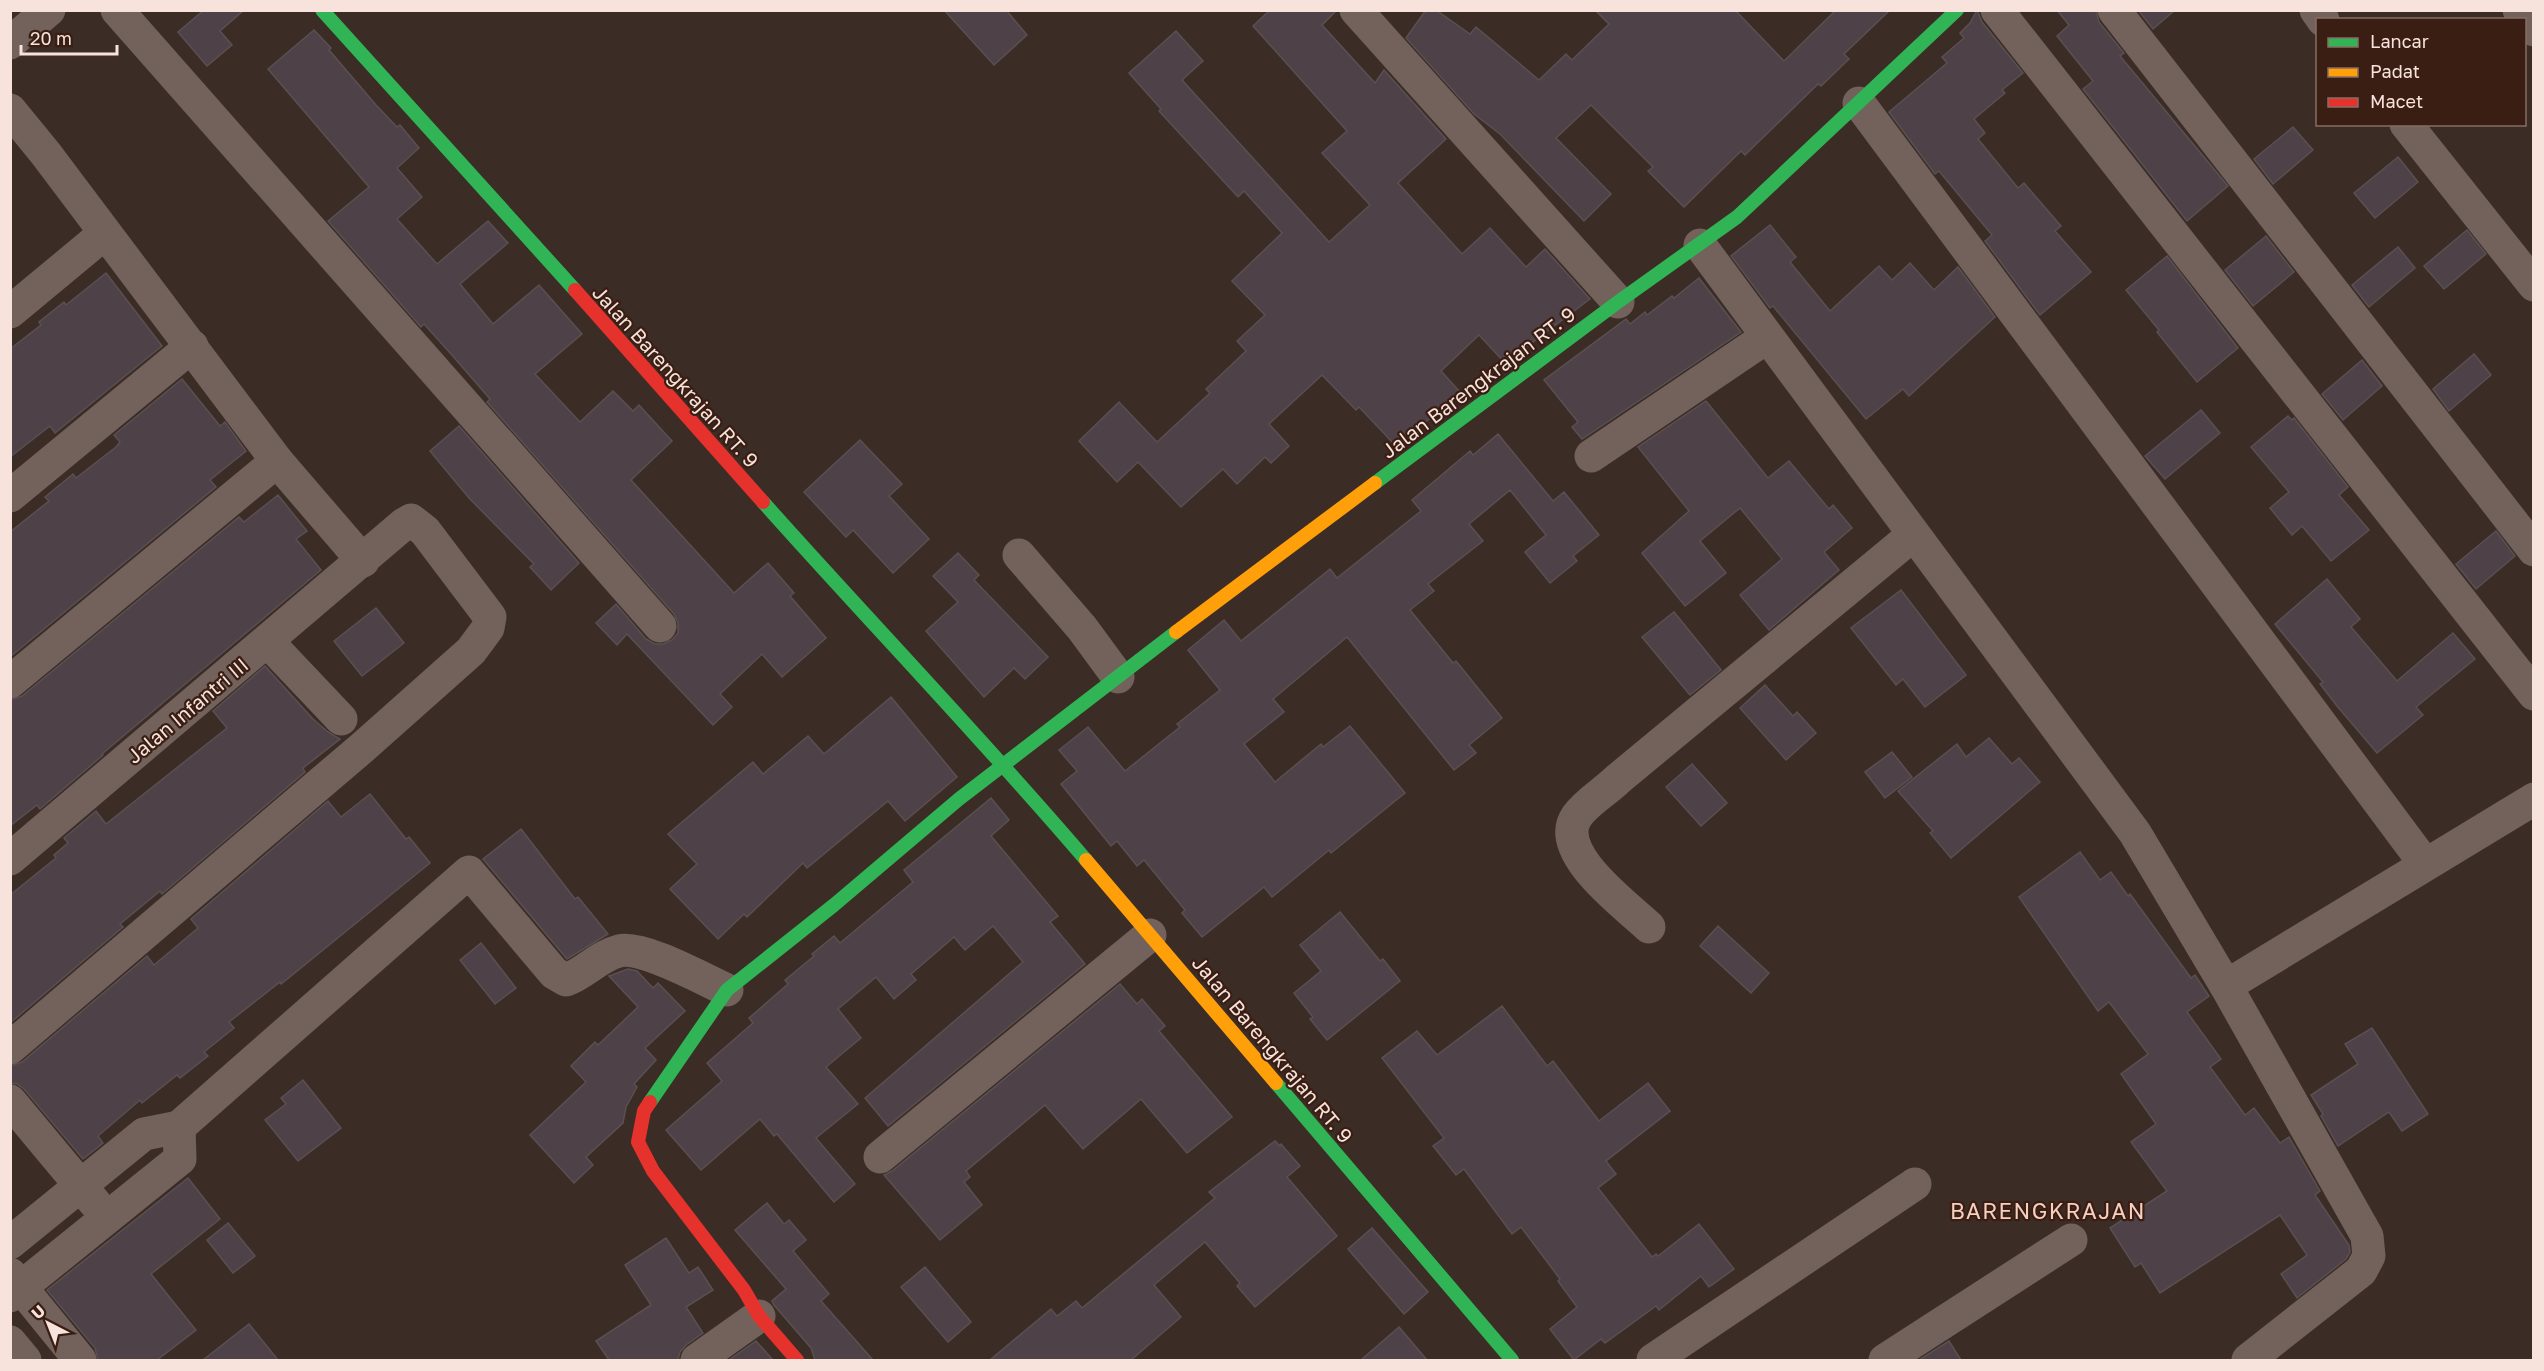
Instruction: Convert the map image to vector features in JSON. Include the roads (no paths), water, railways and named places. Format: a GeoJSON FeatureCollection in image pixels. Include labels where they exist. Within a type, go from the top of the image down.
{"type":"FeatureCollection","features":[{"type":"Feature","properties":{"kind":"street"},"geometry":{"type":"LineString","coordinates":[[10,43],[49,10]]}},
{"type":"Feature","properties":{"kind":"street"},"geometry":{"type":"LineString","coordinates":[[117,10],[660,626]]}},
{"type":"Feature","properties":{"kind":"street","name":"Jalan Barengkrajan RT. 9"},"geometry":{"type":"LineString","coordinates":[[322,10],[466,168],[866,618],[1004,764],[1512,1360]]}},
{"type":"Feature","properties":{"kind":"street","name":"Jalan Barengkrajan RT. 9"},"geometry":{"type":"LineString","coordinates":[[797,1360],[759,1316],[744,1290],[653,1171],[638,1142],[644,1111],[727,990],[1004,764],[1244,580],[1618,302],[1737,217],[1957,10]]}},
{"type":"Feature","properties":{"kind":"street"},"geometry":{"type":"LineString","coordinates":[[1997,10],[2534,694]]}},
{"type":"Feature","properties":{"kind":"street"},"geometry":{"type":"LineString","coordinates":[[2115,10],[2534,550]]}},
{"type":"Feature","properties":{"kind":"street"},"geometry":{"type":"LineString","coordinates":[[1365,14],[1618,302]]}},
{"type":"Feature","properties":{"kind":"street"},"geometry":{"type":"LineString","coordinates":[[1859,103],[2426,864]]}},
{"type":"Feature","properties":{"kind":"street"},"geometry":{"type":"LineString","coordinates":[[10,110],[46,154],[104,234],[277,460],[363,561]]}},
{"type":"Feature","properties":{"kind":"street"},"geometry":{"type":"LineString","coordinates":[[2408,126],[2534,285]]}},
{"type":"Feature","properties":{"kind":"street"},"geometry":{"type":"LineString","coordinates":[[10,312],[104,234]]}},
{"type":"Feature","properties":{"kind":"street"},"geometry":{"type":"LineString","coordinates":[[1700,245],[2135,832],[2226,986],[2367,1236],[2369,1256],[2361,1271],[2248,1360]]}},
{"type":"Feature","properties":{"kind":"street"},"geometry":{"type":"LineString","coordinates":[[1592,456],[1767,337]]}},
{"type":"Feature","properties":{"kind":"street"},"geometry":{"type":"LineString","coordinates":[[10,496],[192,346]]}},
{"type":"Feature","properties":{"kind":"street"},"geometry":{"type":"LineString","coordinates":[[10,682],[277,460]]}},
{"type":"Feature","properties":{"kind":"street","name":"Jalan Infantri III"},"geometry":{"type":"LineString","coordinates":[[10,860],[411,520],[417,523],[490,617],[488,628],[471,651],[372,740],[10,1048]]}},
{"type":"Feature","properties":{"kind":"street"},"geometry":{"type":"LineString","coordinates":[[1649,927],[1584,865],[1571,840],[1576,817],[1618,779],[1913,535]]}},
{"type":"Feature","properties":{"kind":"street"},"geometry":{"type":"LineString","coordinates":[[1019,555],[1082,628],[1118,677]]}},
{"type":"Feature","properties":{"kind":"street"},"geometry":{"type":"LineString","coordinates":[[268,642],[341,719]]}},
{"type":"Feature","properties":{"kind":"street"},"geometry":{"type":"LineString","coordinates":[[2226,986],[2534,799]]}},
{"type":"Feature","properties":{"kind":"street"},"geometry":{"type":"LineString","coordinates":[[10,1243],[144,1134],[179,1127],[469,872],[554,973],[566,980],[581,975],[607,955],[620,950],[639,951],[727,990]]}},
{"type":"Feature","properties":{"kind":"street"},"geometry":{"type":"LineString","coordinates":[[880,1157],[1150,935]]}},
{"type":"Feature","properties":{"kind":"street"},"geometry":{"type":"LineString","coordinates":[[10,1101],[108,1217]]}},
{"type":"Feature","properties":{"kind":"street"},"geometry":{"type":"LineString","coordinates":[[80,1360],[14,1285],[108,1217],[180,1159],[179,1127]]}},
{"type":"Feature","properties":{"kind":"street"},"geometry":{"type":"LineString","coordinates":[[1653,1360],[1915,1184]]}},
{"type":"Feature","properties":{"kind":"street"},"geometry":{"type":"LineString","coordinates":[[1885,1360],[2071,1240]]}},
{"type":"Feature","properties":{"kind":"street"},"geometry":{"type":"LineString","coordinates":[[703,1359],[759,1316]]}},
{"type":"Feature","properties":{"kind":"street"},"geometry":{"type":"LineString","coordinates":[[10,1342],[25,1360]]}},
{"type":"Feature","properties":{"kind":"district","name":"BARENGKRAJAN"},"geometry":{"type":"Point","coordinates":[2048,1210]}}]}
